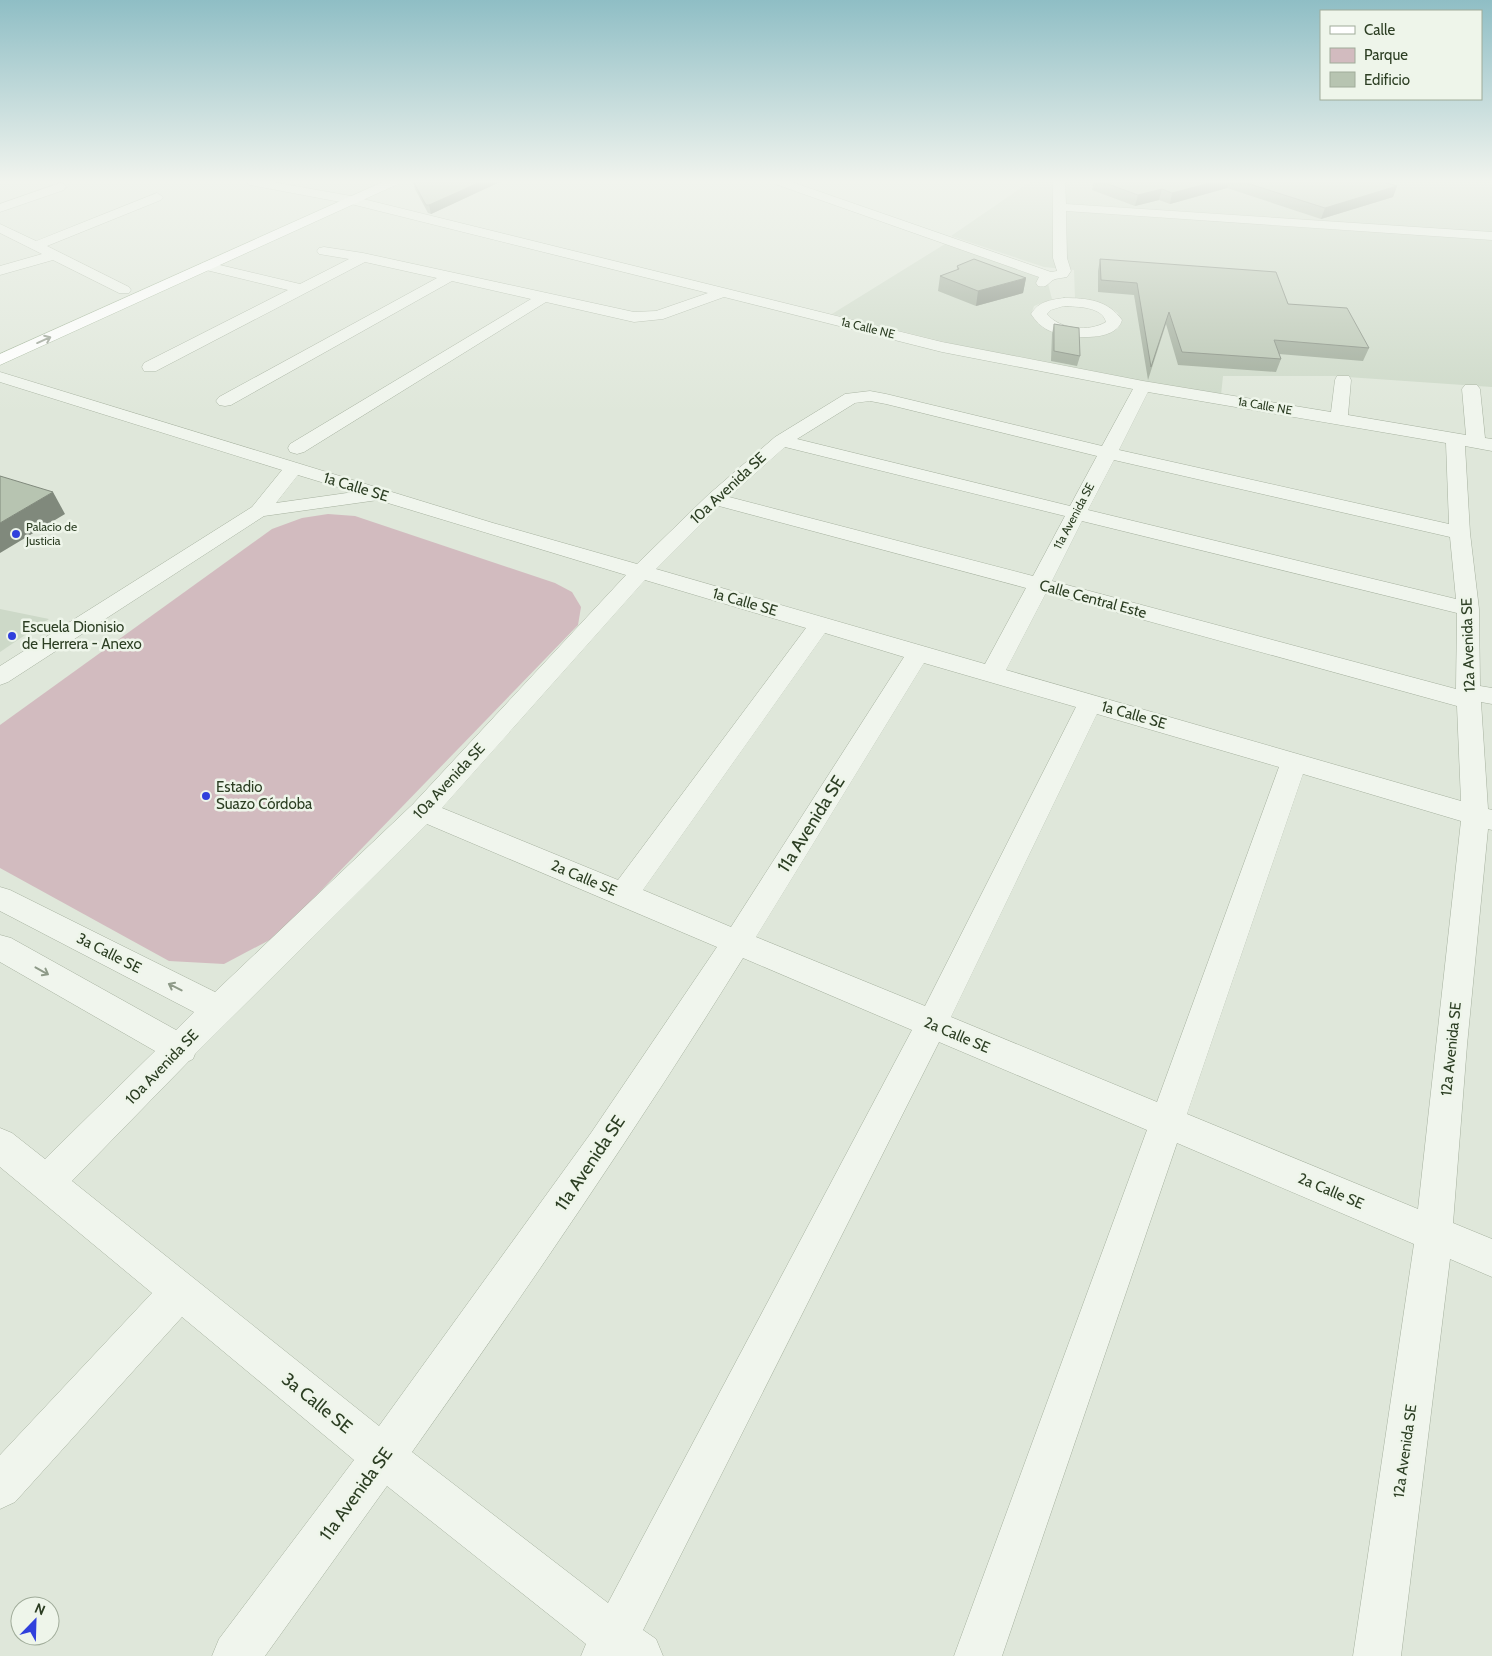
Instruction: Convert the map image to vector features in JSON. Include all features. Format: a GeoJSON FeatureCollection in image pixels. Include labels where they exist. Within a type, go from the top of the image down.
{"type":"FeatureCollection","features":[{"type":"Feature","properties":{"kind":"main road"},"geometry":{"type":"LineString","coordinates":[[0,346],[196,258]]}},
{"type":"Feature","properties":{"kind":"main road"},"geometry":{"type":"LineString","coordinates":[[0,360],[222,259]]}},
{"type":"Feature","properties":{"kind":"street"},"geometry":{"type":"LineString","coordinates":[[0,271],[43,258]]}},
{"type":"Feature","properties":{"kind":"street"},"geometry":{"type":"LineString","coordinates":[[61,258],[124,290]]}},
{"type":"Feature","properties":{"kind":"street"},"geometry":{"type":"LineString","coordinates":[[150,367],[361,258]]}},
{"type":"Feature","properties":{"kind":"street"},"geometry":{"type":"LineString","coordinates":[[369,258],[634,317],[658,316],[722,293]]}},
{"type":"Feature","properties":{"kind":"street","name":"1a Calle NE"},"geometry":{"type":"LineString","coordinates":[[583,258],[942,347],[1143,386],[1484,444]]}},
{"type":"Feature","properties":{"kind":"street"},"geometry":{"type":"LineString","coordinates":[[1000,258],[1050,276]]}},
{"type":"Feature","properties":{"kind":"street"},"geometry":{"type":"LineString","coordinates":[[1060,258],[1064,271],[1062,274],[1050,276],[1043,281],[1043,286],[1064,302]]}},
{"type":"Feature","properties":{"kind":"street"},"geometry":{"type":"LineString","coordinates":[[222,259],[319,281]]}},
{"type":"Feature","properties":{"kind":"street"},"geometry":{"type":"LineString","coordinates":[[206,266],[304,289]]}},
{"type":"Feature","properties":{"kind":"street"},"geometry":{"type":"LineString","coordinates":[[225,401],[450,276]]}},
{"type":"Feature","properties":{"kind":"street"},"geometry":{"type":"LineString","coordinates":[[0,677],[259,511],[296,458],[542,298]]}},
{"type":"Feature","properties":{"kind":"street","name":"1a Calle SE"},"geometry":{"type":"LineString","coordinates":[[0,376],[296,458],[382,495],[640,573],[1483,817]]}},
{"type":"Feature","properties":{"kind":"street"},"geometry":{"type":"LineString","coordinates":[[1339,419],[1343,380]]}},
{"type":"Feature","properties":{"kind":"street","name":"11a Avenida SE"},"geometry":{"type":"LineString","coordinates":[[992,674],[1143,386]]}},
{"type":"Feature","properties":{"kind":"street"},"geometry":{"type":"LineString","coordinates":[[1476,394],[1484,444]]}},
{"type":"Feature","properties":{"kind":"street","name":"10a Avenida SE"},"geometry":{"type":"LineString","coordinates":[[47,1182],[181,1049],[218,1009],[423,810],[640,573],[715,499],[781,441],[851,398],[860,396],[886,399],[1107,453]]}},
{"type":"Feature","properties":{"kind":"street","name":"12a Avenida SE"},"geometry":{"type":"LineString","coordinates":[[1377,1656],[1434,1234],[1451,1045],[1468,896],[1483,817],[1477,696],[1460,533],[1455,439]]}},
{"type":"Feature","properties":{"kind":"street"},"geometry":{"type":"LineString","coordinates":[[781,441],[1468,609]]}},
{"type":"Feature","properties":{"kind":"street"},"geometry":{"type":"LineString","coordinates":[[1107,453],[1460,533]]}},
{"type":"Feature","properties":{"kind":"street"},"geometry":{"type":"LineString","coordinates":[[259,511],[382,495]]}},
{"type":"Feature","properties":{"kind":"street","name":"Calle Central Este"},"geometry":{"type":"LineString","coordinates":[[715,499],[1477,696]]}},
{"type":"Feature","properties":{"kind":"street"},"geometry":{"type":"LineString","coordinates":[[624,894],[820,624]]}},
{"type":"Feature","properties":{"kind":"street","name":"11a Avenida SE"},"geometry":{"type":"LineString","coordinates":[[236,1656],[384,1456],[581,1178],[738,942],[918,653]]}},
{"type":"Feature","properties":{"kind":"street"},"geometry":{"type":"LineString","coordinates":[[619,1650],[781,1319],[932,1024],[1061,766],[1090,703]]}},
{"type":"Feature","properties":{"kind":"street"},"geometry":{"type":"LineString","coordinates":[[978,1656],[1294,762]]}},
{"type":"Feature","properties":{"kind":"street","name":"2a Calle SE"},"geometry":{"type":"LineString","coordinates":[[423,810],[1492,1258]]}},
{"type":"Feature","properties":{"kind":"street"},"geometry":{"type":"LineString","coordinates":[[0,932],[13,904]]}},
{"type":"Feature","properties":{"kind":"street","name":"3a Calle SE"},"geometry":{"type":"LineString","coordinates":[[13,904],[218,1009]]}},
{"type":"Feature","properties":{"kind":"street"},"geometry":{"type":"LineString","coordinates":[[0,947],[181,1049]]}},
{"type":"Feature","properties":{"kind":"street","name":"3a Calle SE"},"geometry":{"type":"LineString","coordinates":[[5,1157],[47,1182],[179,1292],[384,1456],[619,1650]]}},
{"type":"Feature","properties":{"kind":"street"},"geometry":{"type":"LineString","coordinates":[[0,1487],[179,1292]]}},
{"type":"Feature","properties":{"kind":"shaded area"},"geometry":{"type":"Polygon","coordinates":[[[922,258],[985,258],[1047,280],[1052,299],[1034,306],[1032,312],[1035,320],[1043,328],[1055,331],[1102,334],[1118,329],[1121,322],[1118,313],[1108,306],[1075,299],[1074,270],[1044,267],[1018,258],[1492,258],[1492,387],[1333,376],[1223,376],[1221,395],[1079,370],[953,344],[832,314],[922,258]]]}},
{"type":"Feature","properties":{"kind":"shaded area","name":"Escuela Dionisio de Herrera - Anexo"},"geometry":{"type":"Polygon","coordinates":[[[0,609],[49,619],[0,652],[0,609]]]}},
{"type":"Feature","properties":{"kind":"green space","name":"Estadio Suazo Córdoba"},"geometry":{"type":"Polygon","coordinates":[[[328,514],[355,516],[555,583],[572,592],[581,607],[578,625],[277,936],[224,964],[169,961],[0,868],[0,725],[272,529],[302,518],[328,514]]]}},
{"type":"Feature","properties":{"kind":"building"},"geometry":{"type":"Polygon","coordinates":[[[974,259],[1026,278],[978,291],[940,276],[959,269],[957,266],[974,259]]]}},
{"type":"Feature","properties":{"kind":"building"},"geometry":{"type":"Polygon","coordinates":[[[1100,259],[1276,272],[1288,304],[1347,308],[1369,348],[1274,340],[1281,359],[1182,352],[1169,312],[1151,367],[1137,283],[1101,280],[1100,259]]]}},
{"type":"Feature","properties":{"kind":"building"},"geometry":{"type":"Polygon","coordinates":[[[1054,324],[1079,328],[1080,356],[1054,351],[1054,324]]]}},
{"type":"Feature","properties":{"kind":"building"},"geometry":{"type":"Polygon","coordinates":[[[0,476],[53,492],[0,523],[0,476]]]}},
{"type":"Feature","properties":{"kind":"place","name":"Palacio de Justicia"},"geometry":{"type":"Point","coordinates":[16,534]}},
{"type":"Feature","properties":{"kind":"place","name":"Escuela Dionisio de Herrera - Anexo"},"geometry":{"type":"Point","coordinates":[12,636]}},
{"type":"Feature","properties":{"kind":"place","name":"Estadio Suazo Córdoba"},"geometry":{"type":"Point","coordinates":[206,796]}}]}
